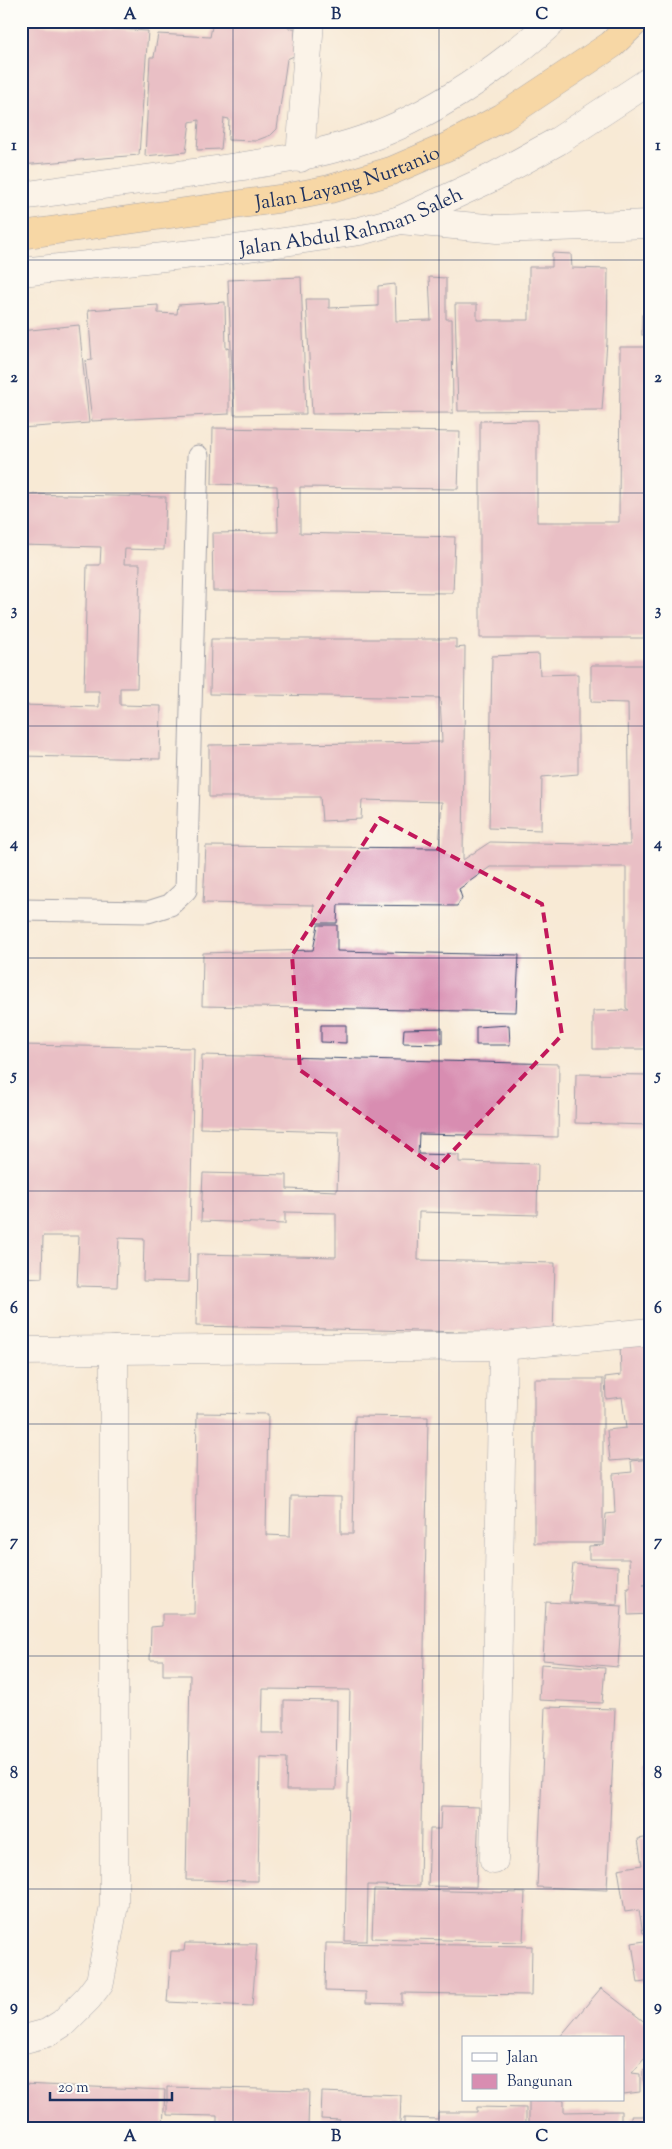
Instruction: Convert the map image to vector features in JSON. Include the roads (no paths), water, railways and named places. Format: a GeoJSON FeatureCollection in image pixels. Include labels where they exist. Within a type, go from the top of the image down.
{"type":"FeatureCollection","features":[{"type":"Feature","properties":{"kind":"highway","name":"Jalan Layang Nurtanio"},"geometry":{"type":"LineString","coordinates":[[21,235],[285,198],[330,189],[392,171],[449,146],[503,118],[611,45],[636,21]]}},
{"type":"Feature","properties":{"kind":"street"},"geometry":{"type":"LineString","coordinates":[[300,158],[310,21]]}},
{"type":"Feature","properties":{"kind":"street"},"geometry":{"type":"LineString","coordinates":[[21,196],[300,158],[355,142],[410,121],[475,82],[524,47],[554,21]]}},
{"type":"Feature","properties":{"kind":"street","name":"Jalan Abdul Rahman Saleh"},"geometry":{"type":"LineString","coordinates":[[21,272],[222,251],[360,231],[400,220],[491,178],[558,142],[651,80]]}},
{"type":"Feature","properties":{"kind":"street"},"geometry":{"type":"LineString","coordinates":[[400,220],[497,229],[651,224]]}},
{"type":"Feature","properties":{"kind":"street"},"geometry":{"type":"LineString","coordinates":[[21,1351],[503,1346],[651,1332]]}},
{"type":"Feature","properties":{"kind":"street"},"geometry":{"type":"LineString","coordinates":[[494,1860],[503,1346]]}},
{"type":"Feature","properties":{"kind":"street"},"geometry":{"type":"LineString","coordinates":[[21,2040],[27,2040],[47,2033],[63,2023],[88,1998],[100,1982],[114,1905],[114,1350]]}},
{"type":"Feature","properties":{"kind":"lane"},"geometry":{"type":"LineString","coordinates":[[21,910],[148,912],[170,904],[186,890],[198,456]]}}]}
